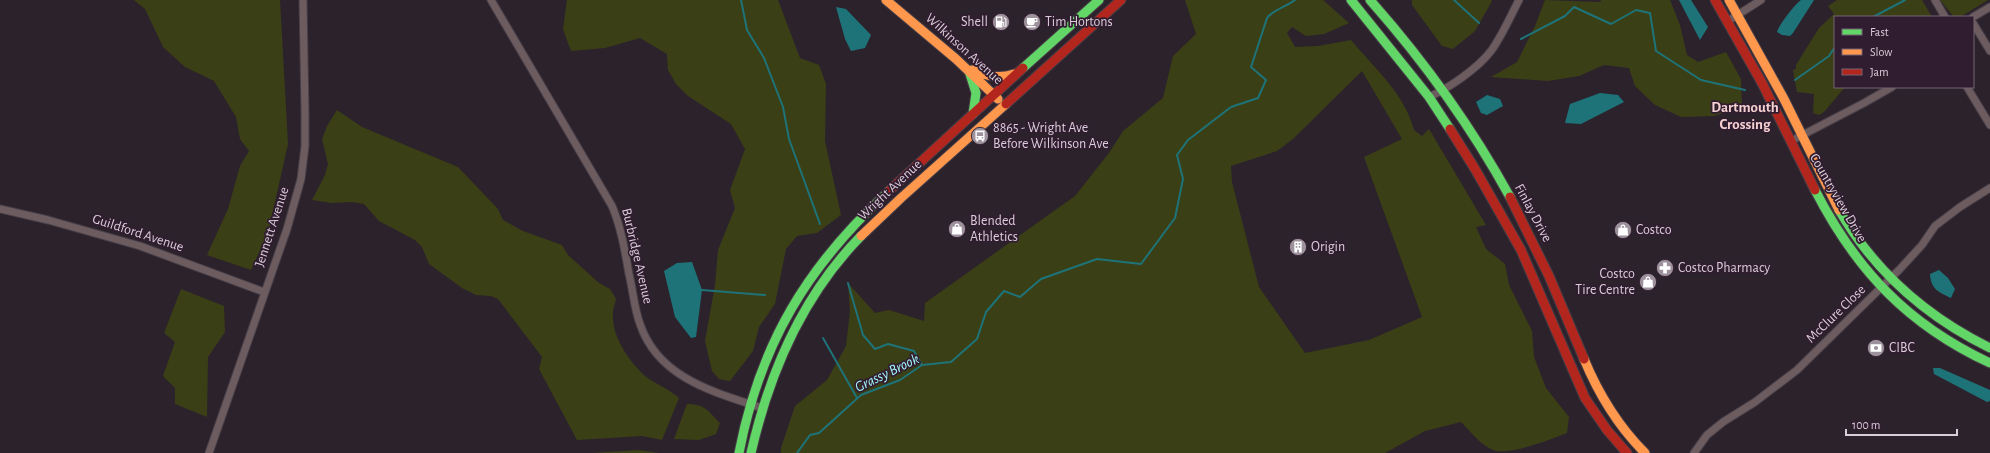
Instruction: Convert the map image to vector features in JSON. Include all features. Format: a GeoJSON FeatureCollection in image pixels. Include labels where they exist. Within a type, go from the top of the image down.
{"type":"FeatureCollection","features":[{"type":"Feature","properties":{"kind":"street","name":"Jennett Avenue"},"geometry":{"type":"LineString","coordinates":[[208,453],[287,229],[300,179],[305,146],[303,0]]}},
{"type":"Feature","properties":{"kind":"street","name":"Burbridge Avenue"},"geometry":{"type":"LineString","coordinates":[[491,0],[612,206],[622,238],[640,323],[646,340],[668,366],[684,378],[703,388],[762,408]]}},
{"type":"Feature","properties":{"kind":"street","name":"Wilkinson Avenue"},"geometry":{"type":"LineString","coordinates":[[886,0],[967,68],[1005,105]]}},
{"type":"Feature","properties":{"kind":"street","name":"Wright Avenue"},"geometry":{"type":"LineString","coordinates":[[739,453],[749,404],[778,332],[813,274],[857,223],[994,94],[1099,0]]}},
{"type":"Feature","properties":{"kind":"street","name":"Wright Avenue"},"geometry":{"type":"LineString","coordinates":[[751,453],[762,408],[778,367],[799,322],[837,264],[877,219],[1121,0]]}},
{"type":"Feature","properties":{"kind":"street","name":"Finlay Drive"},"geometry":{"type":"LineString","coordinates":[[1351,0],[1429,97],[1480,178],[1516,239],[1586,398],[1607,430],[1627,453]]}},
{"type":"Feature","properties":{"kind":"street","name":"Finlay Drive"},"geometry":{"type":"LineString","coordinates":[[1370,0],[1413,49],[1444,90],[1488,160],[1529,234],[1565,311],[1593,382],[1604,404],[1623,430],[1645,453]]}},
{"type":"Feature","properties":{"kind":"street"},"geometry":{"type":"LineString","coordinates":[[1429,97],[1444,90],[1480,63],[1491,51],[1519,0]]}},
{"type":"Feature","properties":{"kind":"street","name":"Countryview Drive"},"geometry":{"type":"LineString","coordinates":[[1714,0],[1728,21],[1762,83],[1831,220],[1858,261],[1882,288],[1910,315],[1930,330],[1964,351],[1990,363]]}},
{"type":"Feature","properties":{"kind":"street","name":"Countryview Drive"},"geometry":{"type":"LineString","coordinates":[[1729,0],[1775,81],[1848,224],[1868,253],[1890,279],[1942,322],[1990,348]]}},
{"type":"Feature","properties":{"kind":"street"},"geometry":{"type":"LineString","coordinates":[[1728,21],[1761,0]]}},
{"type":"Feature","properties":{"kind":"street"},"geometry":{"type":"LineString","coordinates":[[1935,0],[1944,16]]}},
{"type":"Feature","properties":{"kind":"street"},"geometry":{"type":"LineString","coordinates":[[1974,16],[1990,7]]}},
{"type":"Feature","properties":{"kind":"street"},"geometry":{"type":"LineString","coordinates":[[1974,25],[1990,51]]}},
{"type":"Feature","properties":{"kind":"street"},"geometry":{"type":"LineString","coordinates":[[967,68],[994,78],[1004,77],[1018,72]]}},
{"type":"Feature","properties":{"kind":"street"},"geometry":{"type":"LineString","coordinates":[[967,68],[972,78],[976,93],[973,114]]}},
{"type":"Feature","properties":{"kind":"street"},"geometry":{"type":"LineString","coordinates":[[1790,141],[1890,88]]}},
{"type":"Feature","properties":{"kind":"street"},"geometry":{"type":"LineString","coordinates":[[1968,88],[1990,125]]}},
{"type":"Feature","properties":{"kind":"street","name":"McClure Close"},"geometry":{"type":"LineString","coordinates":[[1694,453],[1707,435],[1719,425],[1755,402],[1797,370],[1882,288],[1922,245],[1935,226],[1960,206],[1990,188]]}},
{"type":"Feature","properties":{"kind":"street","name":"Guildford Avenue"},"geometry":{"type":"LineString","coordinates":[[0,209],[48,220],[140,246],[264,292]]}},
{"type":"Feature","properties":{"kind":"green space"},"geometry":{"type":"Polygon","coordinates":[[[134,0],[280,0],[288,144],[268,233],[251,270],[207,255],[228,209],[240,166],[249,151],[240,139],[236,117],[214,81],[185,67],[163,47],[145,9],[134,0]]]}},
{"type":"Feature","properties":{"kind":"green space"},"geometry":{"type":"Polygon","coordinates":[[[567,0],[778,0],[800,58],[819,65],[826,84],[825,141],[841,215],[817,233],[797,236],[786,249],[775,304],[759,327],[753,351],[730,381],[719,379],[712,371],[705,341],[715,285],[718,250],[735,208],[730,190],[745,149],[731,124],[688,96],[676,84],[668,70],[667,54],[640,38],[605,48],[571,51],[563,29],[567,0]]]}},
{"type":"Feature","properties":{"kind":"green space"},"geometry":{"type":"Polygon","coordinates":[[[1185,0],[1323,0],[1349,23],[1324,34],[1306,36],[1292,27],[1287,33],[1295,47],[1318,46],[1351,40],[1379,71],[1396,93],[1410,117],[1414,130],[1422,136],[1429,129],[1486,225],[1476,227],[1486,249],[1505,264],[1509,285],[1532,331],[1534,357],[1546,388],[1569,417],[1567,433],[1532,445],[1504,451],[1496,451],[1486,446],[1461,422],[1425,431],[1385,453],[781,453],[781,448],[795,406],[827,380],[846,346],[850,311],[848,283],[875,313],[889,310],[924,321],[925,303],[1075,196],[1109,153],[1123,131],[1163,98],[1173,56],[1196,34],[1185,0]],[[1362,71],[1293,139],[1277,151],[1231,166],[1232,182],[1259,287],[1305,353],[1369,340],[1422,317],[1364,157],[1402,139],[1362,71]]]}},
{"type":"Feature","properties":{"kind":"green space"},"geometry":{"type":"Polygon","coordinates":[[[1412,0],[1492,1],[1475,31],[1453,49],[1442,46],[1412,5],[1412,0]]]}},
{"type":"Feature","properties":{"kind":"green space"},"geometry":{"type":"Polygon","coordinates":[[[1545,0],[1600,2],[1601,0],[1670,0],[1680,25],[1687,55],[1698,62],[1726,52],[1741,79],[1742,107],[1714,116],[1681,117],[1655,105],[1635,86],[1629,68],[1604,65],[1579,76],[1548,81],[1491,77],[1517,62],[1535,26],[1545,0]]]}},
{"type":"Feature","properties":{"kind":"green space"},"geometry":{"type":"Polygon","coordinates":[[[1837,0],[1922,0],[1931,16],[1834,16],[1834,88],[1844,88],[1824,112],[1819,115],[1813,113],[1814,94],[1797,92],[1793,70],[1796,69],[1796,65],[1819,28],[1834,14],[1828,6],[1837,0]]]}},
{"type":"Feature","properties":{"kind":"green space"},"geometry":{"type":"Polygon","coordinates":[[[1940,0],[1988,0],[1962,16],[1953,16],[1940,0]]]}},
{"type":"Feature","properties":{"kind":"green space"},"geometry":{"type":"Polygon","coordinates":[[[337,110],[362,127],[458,167],[498,209],[503,220],[523,231],[562,245],[568,255],[599,283],[610,289],[616,299],[613,312],[614,325],[623,350],[645,376],[679,398],[662,440],[642,436],[577,440],[539,369],[542,357],[498,299],[491,296],[476,295],[462,288],[429,264],[422,247],[415,240],[379,221],[364,204],[352,202],[332,203],[312,200],[325,175],[328,164],[322,139],[327,126],[337,110]]]}},
{"type":"Feature","properties":{"kind":"green space"},"geometry":{"type":"Polygon","coordinates":[[[181,289],[224,306],[225,332],[208,357],[207,417],[175,404],[175,388],[163,376],[175,342],[164,333],[181,289]]]}},
{"type":"Feature","properties":{"kind":"green space"},"geometry":{"type":"Polygon","coordinates":[[[687,404],[698,405],[706,409],[720,423],[716,434],[699,440],[674,439],[687,404]]]}},
{"type":"Feature","properties":{"kind":"green space"},"geometry":{"type":"Polygon","coordinates":[[[639,450],[658,453],[591,453],[639,450]]]}},
{"type":"Feature","properties":{"kind":"water"},"geometry":{"type":"Polygon","coordinates":[[[1679,0],[1691,0],[1708,27],[1700,40],[1679,0]]]}},
{"type":"Feature","properties":{"kind":"water"},"geometry":{"type":"Polygon","coordinates":[[[1801,0],[1814,0],[1793,33],[1790,36],[1782,35],[1777,32],[1780,25],[1795,5],[1801,0]]]}},
{"type":"Feature","properties":{"kind":"water"},"geometry":{"type":"Polygon","coordinates":[[[836,7],[846,9],[871,35],[865,48],[851,51],[845,39],[836,7]]]}},
{"type":"Feature","properties":{"kind":"water"},"geometry":{"type":"Polygon","coordinates":[[[1600,93],[1618,95],[1624,102],[1581,124],[1565,123],[1570,104],[1600,93]]]}},
{"type":"Feature","properties":{"kind":"water"},"geometry":{"type":"Polygon","coordinates":[[[1487,95],[1500,99],[1503,106],[1487,115],[1481,113],[1476,102],[1487,95]]]}},
{"type":"Feature","properties":{"kind":"water"},"geometry":{"type":"Polygon","coordinates":[[[692,262],[702,290],[696,337],[691,338],[675,317],[664,271],[677,263],[692,262]]]}},
{"type":"Feature","properties":{"kind":"water"},"geometry":{"type":"Polygon","coordinates":[[[1939,270],[1948,278],[1955,289],[1951,298],[1939,292],[1932,283],[1930,274],[1939,270]]]}},
{"type":"Feature","properties":{"kind":"water"},"geometry":{"type":"Polygon","coordinates":[[[1933,368],[1940,368],[1990,390],[1990,401],[1987,402],[1934,374],[1933,368]]]}},
{"type":"Feature","properties":{"kind":"waterway"},"geometry":{"type":"LineString","coordinates":[[741,0],[747,30],[764,58],[783,107],[789,139],[820,224]]}},
{"type":"Feature","properties":{"kind":"waterway","name":"Grassy Brook"},"geometry":{"type":"LineString","coordinates":[[797,453],[810,435],[819,433],[861,395],[900,380],[922,365],[951,362],[977,339],[986,312],[1004,291],[1020,297],[1041,279],[1097,259],[1141,264],[1175,218],[1183,179],[1177,155],[1188,140],[1231,107],[1258,98],[1266,80],[1251,67],[1267,18],[1273,12],[1295,0]]}},
{"type":"Feature","properties":{"kind":"waterway","name":"Grassy Brook"},"geometry":{"type":"LineString","coordinates":[[1454,0],[1479,23]]}},
{"type":"Feature","properties":{"kind":"waterway","name":"Grassy Brook"},"geometry":{"type":"LineString","coordinates":[[1875,16],[1905,0]]}},
{"type":"Feature","properties":{"kind":"waterway","name":"Grassy Brook"},"geometry":{"type":"LineString","coordinates":[[1521,39],[1565,16],[1574,7],[1611,24],[1636,10],[1650,13],[1656,51],[1701,80],[1745,90]]}},
{"type":"Feature","properties":{"kind":"waterway","name":"Grassy Brook"},"geometry":{"type":"LineString","coordinates":[[1795,80],[1829,56],[1834,48]]}},
{"type":"Feature","properties":{"kind":"waterway"},"geometry":{"type":"LineString","coordinates":[[848,283],[863,335],[875,349],[888,344],[914,351],[922,365]]}},
{"type":"Feature","properties":{"kind":"waterway"},"geometry":{"type":"LineString","coordinates":[[702,290],[765,295]]}},
{"type":"Feature","properties":{"kind":"waterway"},"geometry":{"type":"LineString","coordinates":[[823,338],[857,398]]}},
{"type":"Feature","properties":{"kind":"traffic: fast"},"geometry":{"type":"LineString","coordinates":[[1023,68],[1099,0]]}},
{"type":"Feature","properties":{"kind":"traffic: fast"},"geometry":{"type":"LineString","coordinates":[[1351,0],[1429,97],[1450,129]]}},
{"type":"Feature","properties":{"kind":"traffic: fast"},"geometry":{"type":"LineString","coordinates":[[1370,0],[1428,70],[1446,95],[1479,145],[1510,197]]}},
{"type":"Feature","properties":{"kind":"traffic: fast"},"geometry":{"type":"LineString","coordinates":[[970,74],[976,93],[973,114]]}},
{"type":"Feature","properties":{"kind":"traffic: fast"},"geometry":{"type":"LineString","coordinates":[[1815,190],[1831,219],[1848,245],[1867,270],[1887,292],[1909,313],[1934,331],[1961,348],[1990,363]]}},
{"type":"Feature","properties":{"kind":"traffic: fast"},"geometry":{"type":"LineString","coordinates":[[739,453],[748,414],[760,377],[774,342],[791,309],[811,278],[834,248],[860,219],[889,191]]}},
{"type":"Feature","properties":{"kind":"traffic: fast"},"geometry":{"type":"LineString","coordinates":[[1839,210],[1869,253],[1904,291],[1945,322],[1990,348]]}},
{"type":"Feature","properties":{"kind":"traffic: fast"},"geometry":{"type":"LineString","coordinates":[[751,453],[768,394],[778,365],[791,337],[805,310],[822,284],[840,259],[861,236]]}},
{"type":"Feature","properties":{"kind":"traffic: slow"},"geometry":{"type":"LineString","coordinates":[[886,0],[956,59],[998,99]]}},
{"type":"Feature","properties":{"kind":"traffic: slow"},"geometry":{"type":"LineString","coordinates":[[1729,0],[1784,99],[1839,210]]}},
{"type":"Feature","properties":{"kind":"traffic: slow"},"geometry":{"type":"LineString","coordinates":[[972,70],[993,76],[1009,76],[1014,74]]}},
{"type":"Feature","properties":{"kind":"traffic: slow"},"geometry":{"type":"LineString","coordinates":[[861,236],[1006,104]]}},
{"type":"Feature","properties":{"kind":"traffic: slow"},"geometry":{"type":"LineString","coordinates":[[1584,359],[1596,385],[1617,420],[1645,453]]}},
{"type":"Feature","properties":{"kind":"traffic: jam"},"geometry":{"type":"LineString","coordinates":[[1006,104],[1121,0]]}},
{"type":"Feature","properties":{"kind":"traffic: jam"},"geometry":{"type":"LineString","coordinates":[[1715,0],[1762,83],[1815,190]]}},
{"type":"Feature","properties":{"kind":"traffic: jam"},"geometry":{"type":"LineString","coordinates":[[889,191],[1023,68]]}},
{"type":"Feature","properties":{"kind":"traffic: jam"},"geometry":{"type":"LineString","coordinates":[[1450,129],[1475,169],[1521,250],[1585,398],[1607,430],[1627,453]]}},
{"type":"Feature","properties":{"kind":"traffic: jam"},"geometry":{"type":"LineString","coordinates":[[1510,197],[1549,276],[1584,359]]}},
{"type":"Feature","properties":{"kind":"place","name":"Shell"},"geometry":{"type":"Point","coordinates":[1001,22]}},
{"type":"Feature","properties":{"kind":"place","name":"Tim Hortons"},"geometry":{"type":"Point","coordinates":[1032,22]}},
{"type":"Feature","properties":{"kind":"place","name":"8865 - Wright Ave Before Wilkinson Ave"},"geometry":{"type":"Point","coordinates":[980,136]}},
{"type":"Feature","properties":{"kind":"place","name":"Blended Athletics"},"geometry":{"type":"Point","coordinates":[957,229]}},
{"type":"Feature","properties":{"kind":"place","name":"Costco"},"geometry":{"type":"Point","coordinates":[1623,230]}},
{"type":"Feature","properties":{"kind":"place","name":"Origin"},"geometry":{"type":"Point","coordinates":[1298,247]}},
{"type":"Feature","properties":{"kind":"place","name":"Costco Pharmacy"},"geometry":{"type":"Point","coordinates":[1665,268]}},
{"type":"Feature","properties":{"kind":"place","name":"Costco Tire Centre"},"geometry":{"type":"Point","coordinates":[1648,282]}},
{"type":"Feature","properties":{"kind":"place","name":"CIBC"},"geometry":{"type":"Point","coordinates":[1876,348]}},
{"type":"Feature","properties":{"kind":"district","name":"Dartmouth Crossing"},"geometry":{"type":"Point","coordinates":[1745,116]}}]}
